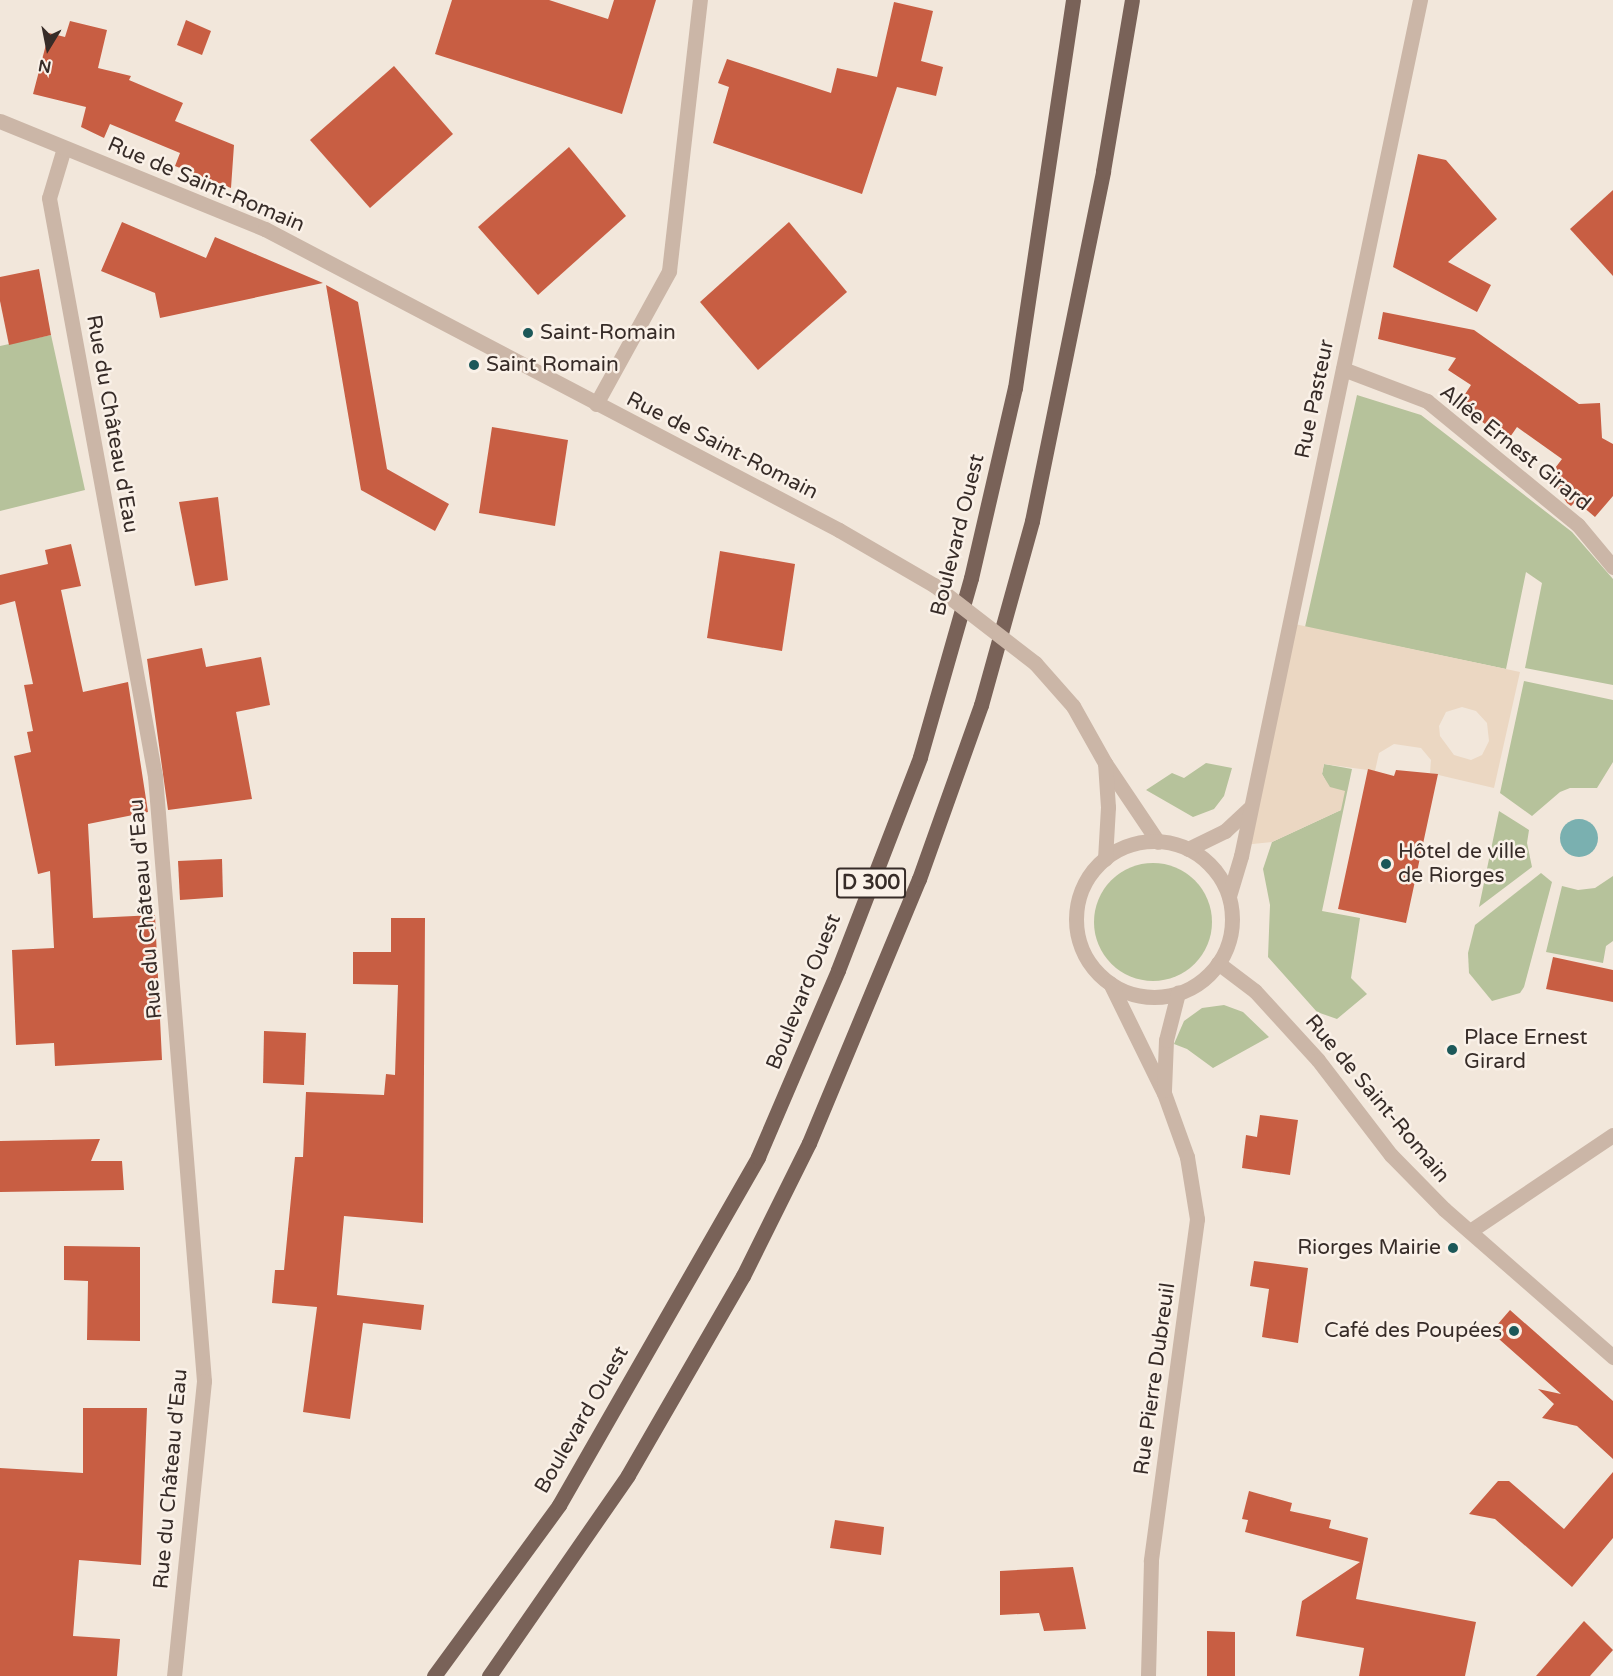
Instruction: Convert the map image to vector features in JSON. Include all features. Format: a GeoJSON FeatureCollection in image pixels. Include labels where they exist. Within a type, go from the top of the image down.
{"type":"FeatureCollection","features":[{"type":"Feature","properties":{"kind":"main road","name":"Boulevard Ouest"},"geometry":{"type":"LineString","coordinates":[[434,1676],[559,1505],[758,1157],[838,970],[916,767],[971,578],[1015,388],[1073,0]]}},
{"type":"Feature","properties":{"kind":"main road","name":"D 300"},"geometry":{"type":"LineString","coordinates":[[489,1676],[628,1475],[743,1276],[809,1143],[919,879],[981,705],[1032,522],[1101,183],[1132,0]]}},
{"type":"Feature","properties":{"kind":"street"},"geometry":{"type":"LineString","coordinates":[[596,404],[669,271],[700,0]]}},
{"type":"Feature","properties":{"kind":"street","name":"Rue Pasteur"},"geometry":{"type":"LineString","coordinates":[[1229,896],[1251,807],[1420,0]]}},
{"type":"Feature","properties":{"kind":"street","name":"Rue de Saint-Romain"},"geometry":{"type":"LineString","coordinates":[[0,121],[265,229],[839,530],[934,585],[1035,663],[1073,706],[1105,763],[1158,842]]}},
{"type":"Feature","properties":{"kind":"street","name":"Rue du Château d'Eau"},"geometry":{"type":"LineString","coordinates":[[64,148],[49,198],[155,776],[204,1381],[174,1676]]}},
{"type":"Feature","properties":{"kind":"street","name":"Allée Ernest Girard"},"geometry":{"type":"LineString","coordinates":[[1343,369],[1427,401],[1578,525],[1613,567]]}},
{"type":"Feature","properties":{"kind":"street","name":"Rue de Saint-Romain"},"geometry":{"type":"LineString","coordinates":[[1105,763],[1108,807],[1105,859]]}},
{"type":"Feature","properties":{"kind":"street"},"geometry":{"type":"LineString","coordinates":[[1188,849],[1225,831],[1251,807]]}},
{"type":"Feature","properties":{"kind":"street"},"geometry":{"type":"LineString","coordinates":[[1158,842],[1188,849],[1213,869],[1229,896],[1230,938],[1218,963],[1205,978],[1178,993],[1136,995],[1110,983],[1083,950],[1076,922],[1084,887],[1105,859],[1121,849],[1158,842]]}},
{"type":"Feature","properties":{"kind":"street","name":"Rue de Saint-Romain"},"geometry":{"type":"LineString","coordinates":[[1218,963],[1262,999],[1318,1060],[1391,1155],[1470,1231],[1613,1357]]}},
{"type":"Feature","properties":{"kind":"street","name":"Rue Pierre Dubreuil"},"geometry":{"type":"LineString","coordinates":[[1110,983],[1164,1093],[1192,1177],[1197,1220],[1151,1561],[1148,1676]]}},
{"type":"Feature","properties":{"kind":"street","name":"Rue Pierre Dubreuil"},"geometry":{"type":"LineString","coordinates":[[1164,1093],[1164,1051],[1178,993]]}},
{"type":"Feature","properties":{"kind":"street"},"geometry":{"type":"LineString","coordinates":[[1470,1231],[1613,1135]]}},
{"type":"Feature","properties":{"kind":"green space"},"geometry":{"type":"Polygon","coordinates":[[[51,335],[85,490],[0,511],[0,346],[51,335]]]}},
{"type":"Feature","properties":{"kind":"green space"},"geometry":{"type":"Polygon","coordinates":[[[1357,395],[1421,415],[1572,532],[1613,579],[1613,685],[1525,668],[1542,583],[1526,572],[1506,669],[1305,627],[1357,395]]]}},
{"type":"Feature","properties":{"kind":"green space"},"geometry":{"type":"Polygon","coordinates":[[[1524,681],[1613,700],[1613,762],[1597,788],[1570,788],[1560,792],[1532,816],[1500,793],[1524,681]]]}},
{"type":"Feature","properties":{"kind":"green space"},"geometry":{"type":"Polygon","coordinates":[[[1206,763],[1232,768],[1224,796],[1214,809],[1193,817],[1146,790],[1172,773],[1184,778],[1206,763]]]}},
{"type":"Feature","properties":{"kind":"green space"},"geometry":{"type":"Polygon","coordinates":[[[1324,764],[1352,769],[1322,911],[1360,918],[1351,978],[1367,994],[1337,1019],[1317,1012],[1268,957],[1270,905],[1263,869],[1272,842],[1341,810],[1322,774],[1324,764]]]}},
{"type":"Feature","properties":{"kind":"green space"},"geometry":{"type":"Polygon","coordinates":[[[1499,811],[1529,830],[1527,843],[1532,867],[1479,907],[1499,811]]]}},
{"type":"Feature","properties":{"kind":"green space"},"geometry":{"type":"Polygon","coordinates":[[[1153,863],[1186,873],[1202,889],[1212,922],[1202,955],[1186,971],[1153,981],[1120,971],[1104,955],[1094,922],[1104,889],[1120,873],[1153,863]]]}},
{"type":"Feature","properties":{"kind":"green space"},"geometry":{"type":"Polygon","coordinates":[[[1541,873],[1552,882],[1524,987],[1520,993],[1492,1001],[1469,973],[1468,953],[1475,925],[1541,873]]]}},
{"type":"Feature","properties":{"kind":"green space"},"geometry":{"type":"Polygon","coordinates":[[[1613,876],[1613,941],[1606,946],[1603,963],[1546,952],[1562,886],[1578,890],[1595,888],[1613,876]]]}},
{"type":"Feature","properties":{"kind":"green space"},"geometry":{"type":"Polygon","coordinates":[[[1224,1005],[1243,1012],[1269,1037],[1213,1068],[1187,1049],[1174,1044],[1184,1021],[1202,1008],[1224,1005]]]}},
{"type":"Feature","properties":{"kind":"shaded area"},"geometry":{"type":"Polygon","coordinates":[[[1290,623],[1520,672],[1494,788],[1430,773],[1431,760],[1421,748],[1394,744],[1379,753],[1375,771],[1324,764],[1322,774],[1330,787],[1345,791],[1341,810],[1272,842],[1243,845],[1290,623]],[[1462,707],[1446,712],[1439,726],[1440,736],[1454,755],[1471,760],[1482,755],[1489,741],[1487,723],[1476,711],[1462,707]]]}},
{"type":"Feature","properties":{"kind":"water"},"geometry":{"type":"Polygon","coordinates":[[[1579,819],[1593,824],[1598,838],[1593,852],[1579,857],[1565,852],[1560,838],[1565,824],[1579,819]]]}},
{"type":"Feature","properties":{"kind":"building"},"geometry":{"type":"Polygon","coordinates":[[[452,0],[549,0],[608,19],[614,0],[656,0],[622,114],[435,54],[452,0]]]}},
{"type":"Feature","properties":{"kind":"building"},"geometry":{"type":"Polygon","coordinates":[[[894,2],[933,11],[921,61],[943,67],[936,96],[897,87],[862,194],[713,143],[729,87],[718,83],[727,59],[831,93],[837,68],[877,77],[894,2]]]}},
{"type":"Feature","properties":{"kind":"building"},"geometry":{"type":"Polygon","coordinates":[[[186,20],[211,31],[202,55],[177,45],[186,20]]]}},
{"type":"Feature","properties":{"kind":"building"},"geometry":{"type":"Polygon","coordinates":[[[70,21],[107,30],[98,68],[131,76],[129,80],[183,103],[175,121],[234,145],[231,188],[175,166],[180,153],[110,124],[104,138],[81,127],[86,107],[33,94],[49,33],[65,37],[70,21]]]}},
{"type":"Feature","properties":{"kind":"building"},"geometry":{"type":"Polygon","coordinates":[[[394,66],[453,134],[370,208],[310,140],[394,66]]]}},
{"type":"Feature","properties":{"kind":"building"},"geometry":{"type":"Polygon","coordinates":[[[569,147],[626,216],[538,295],[478,227],[569,147]]]}},
{"type":"Feature","properties":{"kind":"building"},"geometry":{"type":"Polygon","coordinates":[[[1418,154],[1446,160],[1497,219],[1448,262],[1491,285],[1477,312],[1393,267],[1418,154]]]}},
{"type":"Feature","properties":{"kind":"building"},"geometry":{"type":"Polygon","coordinates":[[[1613,190],[1613,276],[1570,229],[1613,190]]]}},
{"type":"Feature","properties":{"kind":"building"},"geometry":{"type":"Polygon","coordinates":[[[122,222],[206,258],[215,237],[323,283],[160,318],[155,293],[101,271],[122,222]]]}},
{"type":"Feature","properties":{"kind":"building"},"geometry":{"type":"Polygon","coordinates":[[[789,222],[847,292],[758,370],[700,302],[789,222]]]}},
{"type":"Feature","properties":{"kind":"building"},"geometry":{"type":"Polygon","coordinates":[[[39,269],[51,335],[9,345],[0,301],[0,277],[39,269]]]}},
{"type":"Feature","properties":{"kind":"building"},"geometry":{"type":"Polygon","coordinates":[[[326,285],[358,302],[387,469],[449,504],[435,531],[361,490],[326,285]]]}},
{"type":"Feature","properties":{"kind":"building"},"geometry":{"type":"Polygon","coordinates":[[[1383,312],[1474,330],[1579,404],[1600,403],[1602,438],[1613,444],[1613,496],[1595,517],[1576,501],[1571,506],[1567,503],[1549,476],[1562,459],[1517,427],[1508,440],[1458,405],[1471,385],[1448,370],[1456,358],[1378,339],[1383,312]]]}},
{"type":"Feature","properties":{"kind":"building"},"geometry":{"type":"Polygon","coordinates":[[[492,427],[568,440],[555,526],[479,513],[492,427]]]}},
{"type":"Feature","properties":{"kind":"building"},"geometry":{"type":"Polygon","coordinates":[[[218,497],[228,580],[195,586],[179,502],[218,497]]]}},
{"type":"Feature","properties":{"kind":"building"},"geometry":{"type":"Polygon","coordinates":[[[71,544],[81,586],[61,590],[83,692],[128,682],[148,812],[88,824],[93,918],[155,915],[162,1060],[55,1066],[54,1043],[16,1045],[12,950],[54,948],[50,871],[38,874],[14,756],[31,752],[27,732],[33,731],[24,685],[33,684],[15,601],[0,605],[0,575],[48,564],[45,550],[71,544]]]}},
{"type":"Feature","properties":{"kind":"building"},"geometry":{"type":"Polygon","coordinates":[[[720,551],[795,564],[782,651],[707,638],[720,551]]]}},
{"type":"Feature","properties":{"kind":"building"},"geometry":{"type":"Polygon","coordinates":[[[202,648],[206,667],[261,657],[270,705],[236,712],[252,799],[168,810],[147,659],[202,648]]]}},
{"type":"Feature","properties":{"kind":"building"},"geometry":{"type":"Polygon","coordinates":[[[1368,769],[1394,776],[1396,770],[1438,774],[1406,923],[1338,909],[1368,769]]]}},
{"type":"Feature","properties":{"kind":"building"},"geometry":{"type":"Polygon","coordinates":[[[222,859],[223,897],[180,900],[178,861],[222,859]]]}},
{"type":"Feature","properties":{"kind":"building"},"geometry":{"type":"Polygon","coordinates":[[[391,918],[425,918],[423,1223],[344,1216],[337,1295],[424,1305],[421,1330],[363,1323],[350,1419],[303,1412],[317,1307],[272,1303],[275,1270],[284,1270],[295,1157],[303,1157],[306,1092],[384,1095],[386,1074],[395,1075],[398,985],[353,984],[353,952],[391,952],[391,918]]]}},
{"type":"Feature","properties":{"kind":"building"},"geometry":{"type":"Polygon","coordinates":[[[1553,957],[1613,970],[1613,1002],[1546,989],[1553,957]]]}},
{"type":"Feature","properties":{"kind":"building"},"geometry":{"type":"Polygon","coordinates":[[[264,1031],[306,1033],[304,1085],[263,1083],[264,1031]]]}},
{"type":"Feature","properties":{"kind":"building"},"geometry":{"type":"Polygon","coordinates":[[[1260,1115],[1298,1120],[1290,1175],[1242,1168],[1246,1135],[1257,1137],[1260,1115]]]}},
{"type":"Feature","properties":{"kind":"building"},"geometry":{"type":"Polygon","coordinates":[[[100,1139],[91,1161],[122,1161],[124,1190],[0,1192],[0,1141],[100,1139]]]}},
{"type":"Feature","properties":{"kind":"building"},"geometry":{"type":"Polygon","coordinates":[[[64,1246],[140,1247],[140,1341],[87,1340],[88,1281],[64,1280],[64,1246]]]}},
{"type":"Feature","properties":{"kind":"building"},"geometry":{"type":"Polygon","coordinates":[[[1254,1261],[1308,1268],[1298,1343],[1262,1337],[1269,1289],[1250,1286],[1254,1261]]]}},
{"type":"Feature","properties":{"kind":"building"},"geometry":{"type":"Polygon","coordinates":[[[1510,1310],[1613,1401],[1613,1459],[1577,1426],[1542,1418],[1554,1404],[1538,1389],[1561,1394],[1491,1332],[1510,1310]]]}},
{"type":"Feature","properties":{"kind":"building"},"geometry":{"type":"Polygon","coordinates":[[[83,1408],[147,1408],[141,1565],[79,1560],[73,1636],[120,1639],[117,1676],[0,1676],[0,1468],[83,1473],[83,1408]]]}},
{"type":"Feature","properties":{"kind":"building"},"geometry":{"type":"Polygon","coordinates":[[[1613,1472],[1613,1538],[1572,1587],[1495,1519],[1469,1514],[1498,1481],[1509,1481],[1564,1529],[1613,1472]]]}},
{"type":"Feature","properties":{"kind":"building"},"geometry":{"type":"Polygon","coordinates":[[[1249,1491],[1292,1503],[1290,1511],[1331,1520],[1329,1528],[1368,1538],[1356,1599],[1476,1622],[1465,1676],[1359,1676],[1364,1648],[1296,1636],[1302,1601],[1360,1562],[1245,1532],[1248,1520],[1242,1519],[1249,1491]]]}},
{"type":"Feature","properties":{"kind":"building"},"geometry":{"type":"Polygon","coordinates":[[[835,1520],[884,1527],[881,1555],[830,1548],[835,1520]]]}},
{"type":"Feature","properties":{"kind":"building"},"geometry":{"type":"Polygon","coordinates":[[[1073,1567],[1086,1629],[1044,1631],[1039,1613],[1000,1615],[1000,1571],[1073,1567]]]}},
{"type":"Feature","properties":{"kind":"building"},"geometry":{"type":"Polygon","coordinates":[[[1584,1621],[1613,1650],[1590,1676],[1536,1676],[1584,1621]]]}},
{"type":"Feature","properties":{"kind":"building"},"geometry":{"type":"Polygon","coordinates":[[[1207,1631],[1235,1632],[1235,1676],[1207,1676],[1207,1631]]]}},
{"type":"Feature","properties":{"kind":"place","name":"Saint-Romain"},"geometry":{"type":"Point","coordinates":[528,333]}},
{"type":"Feature","properties":{"kind":"place","name":"Saint Romain"},"geometry":{"type":"Point","coordinates":[474,365]}},
{"type":"Feature","properties":{"kind":"place","name":"Hôtel de ville de Riorges"},"geometry":{"type":"Point","coordinates":[1386,864]}},
{"type":"Feature","properties":{"kind":"place","name":"Place Ernest Girard"},"geometry":{"type":"Point","coordinates":[1452,1050]}},
{"type":"Feature","properties":{"kind":"place","name":"Riorges Mairie"},"geometry":{"type":"Point","coordinates":[1453,1248]}},
{"type":"Feature","properties":{"kind":"place","name":"Café des Poupées"},"geometry":{"type":"Point","coordinates":[1514,1331]}}]}
